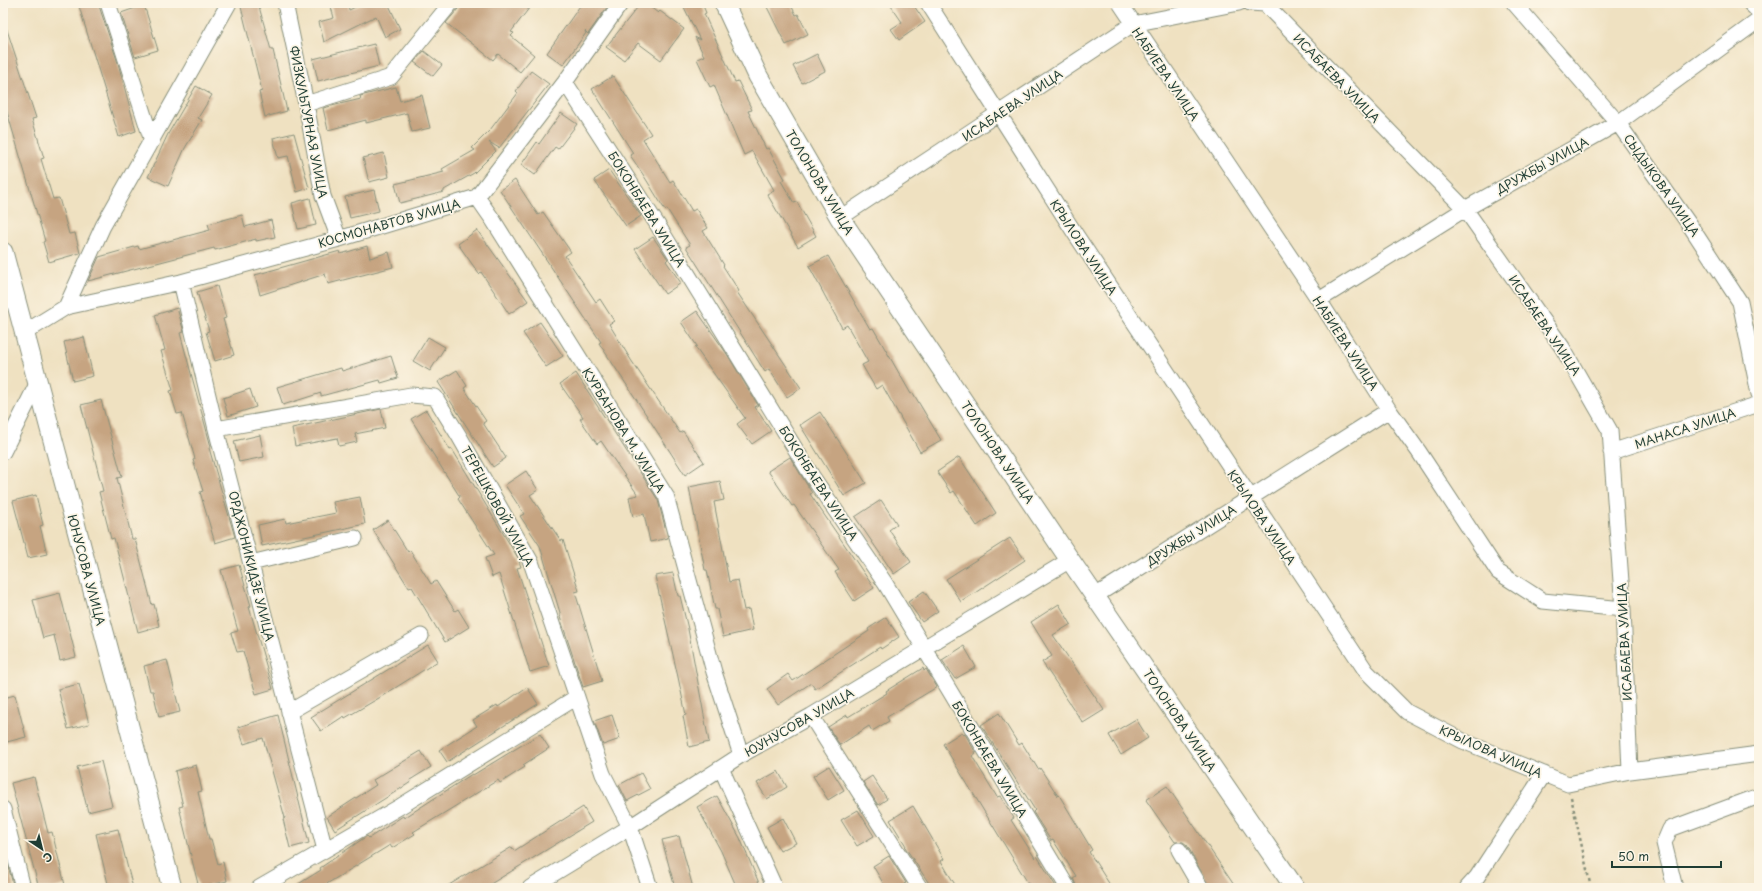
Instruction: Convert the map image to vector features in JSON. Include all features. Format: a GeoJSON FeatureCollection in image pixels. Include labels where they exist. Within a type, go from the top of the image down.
{"type":"FeatureCollection","features":[{"type":"Feature","properties":{"kind":"main road","name":"ТОЛОНОВА УЛИЦА"},"geometry":{"type":"LineString","coordinates":[[724,3],[758,76],[840,218],[1070,560],[1295,888]]}},
{"type":"Feature","properties":{"kind":"main road","name":"ЮНУСОВА УЛИЦА"},"geometry":{"type":"LineString","coordinates":[[3,252],[172,888]]}},
{"type":"Feature","properties":{"kind":"street"},"geometry":{"type":"LineString","coordinates":[[108,3],[152,141]]}},
{"type":"Feature","properties":{"kind":"street"},"geometry":{"type":"LineString","coordinates":[[66,307],[103,226],[229,3]]}},
{"type":"Feature","properties":{"kind":"street","name":"ФИЗКУЛЬТУРНАЯ УЛИЦА"},"geometry":{"type":"LineString","coordinates":[[285,3],[323,196],[339,239]]}},
{"type":"Feature","properties":{"kind":"street"},"geometry":{"type":"LineString","coordinates":[[306,104],[391,78],[451,3]]}},
{"type":"Feature","properties":{"kind":"street"},"geometry":{"type":"LineString","coordinates":[[477,197],[565,82],[621,3]]}},
{"type":"Feature","properties":{"kind":"street","name":"КРЫЛОВА УЛИЦА"},"geometry":{"type":"LineString","coordinates":[[928,3],[1080,242],[1366,671],[1407,712],[1463,741],[1568,784]]}},
{"type":"Feature","properties":{"kind":"street","name":"НАБИЕВА УЛИЦА"},"geometry":{"type":"LineString","coordinates":[[1120,3],[1319,300],[1389,410],[1420,452],[1498,572],[1544,601],[1623,610]]}},
{"type":"Feature","properties":{"kind":"street","name":"ИСАБАЕВА УЛИЦА"},"geometry":{"type":"LineString","coordinates":[[840,218],[1133,24],[1239,3]]}},
{"type":"Feature","properties":{"kind":"street","name":"ИСАБАЕВА УЛИЦА"},"geometry":{"type":"LineString","coordinates":[[1250,3],[1265,4],[1465,209],[1562,347],[1610,431],[1623,610],[1630,771]]}},
{"type":"Feature","properties":{"kind":"street","name":"СЫДЫКОВА УЛИЦА"},"geometry":{"type":"LineString","coordinates":[[1514,3],[1618,122],[1689,224],[1740,302],[1759,394]]}},
{"type":"Feature","properties":{"kind":"street"},"geometry":{"type":"LineString","coordinates":[[1750,3],[1759,12]]}},
{"type":"Feature","properties":{"kind":"street","name":"ДРУЖБЫ УЛИЦА"},"geometry":{"type":"LineString","coordinates":[[1319,300],[1465,209],[1618,122],[1759,20]]}},
{"type":"Feature","properties":{"kind":"street","name":"БОКОНБАЕВА УЛИЦА"},"geometry":{"type":"LineString","coordinates":[[565,82],[657,224],[812,476],[885,583],[1068,888]]}},
{"type":"Feature","properties":{"kind":"street","name":"КОСМОНАВТОВ УЛИЦА"},"geometry":{"type":"LineString","coordinates":[[24,333],[66,307],[181,282],[339,239],[477,197]]}},
{"type":"Feature","properties":{"kind":"street","name":"КУРБАНОВА М. УЛИЦА"},"geometry":{"type":"LineString","coordinates":[[477,197],[493,220],[666,496],[714,672],[741,756]]}},
{"type":"Feature","properties":{"kind":"street","name":"ОРДЖОНИКИДЗЕ УЛИЦА"},"geometry":{"type":"LineString","coordinates":[[181,282],[216,429],[325,850]]}},
{"type":"Feature","properties":{"kind":"street"},"geometry":{"type":"LineString","coordinates":[[3,452],[37,384]]}},
{"type":"Feature","properties":{"kind":"street","name":"ТЕРЕШКОВОЙ УЛИЦА"},"geometry":{"type":"LineString","coordinates":[[216,429],[411,395],[435,397],[531,562],[602,774],[630,827],[650,888]]}},
{"type":"Feature","properties":{"kind":"street","name":"МАНАСА УЛИЦА"},"geometry":{"type":"LineString","coordinates":[[1611,452],[1759,404]]}},
{"type":"Feature","properties":{"kind":"street","name":"ДРУЖБЫ УЛИЦА"},"geometry":{"type":"LineString","coordinates":[[1095,596],[1389,410]]}},
{"type":"Feature","properties":{"kind":"street"},"geometry":{"type":"LineString","coordinates":[[251,562],[355,538]]}},
{"type":"Feature","properties":{"kind":"street","name":"ЮУНУСОВА УЛИЦА"},"geometry":{"type":"LineString","coordinates":[[530,888],[549,883],[630,827],[721,768],[811,716],[1070,560]]}},
{"type":"Feature","properties":{"kind":"street"},"geometry":{"type":"LineString","coordinates":[[289,712],[421,636]]}},
{"type":"Feature","properties":{"kind":"street"},"geometry":{"type":"LineString","coordinates":[[259,888],[402,806],[577,697]]}},
{"type":"Feature","properties":{"kind":"street"},"geometry":{"type":"LineString","coordinates":[[811,716],[920,888]]}},
{"type":"Feature","properties":{"kind":"street"},"geometry":{"type":"LineString","coordinates":[[1568,784],[1630,771],[1759,754]]}},
{"type":"Feature","properties":{"kind":"street"},"geometry":{"type":"LineString","coordinates":[[721,768],[775,888]]}},
{"type":"Feature","properties":{"kind":"street"},"geometry":{"type":"LineString","coordinates":[[1467,888],[1476,877],[1544,774]]}},
{"type":"Feature","properties":{"kind":"street"},"geometry":{"type":"LineString","coordinates":[[1675,888],[1664,843],[1670,829],[1759,796]]}},
{"type":"Feature","properties":{"kind":"street"},"geometry":{"type":"LineString","coordinates":[[3,809],[23,888]]}},
{"type":"Feature","properties":{"kind":"street"},"geometry":{"type":"LineString","coordinates":[[1179,850],[1201,888]]}},
{"type":"Feature","properties":{"kind":"path"},"geometry":{"type":"LineString","coordinates":[[1568,784],[1591,888]]}},
{"type":"Feature","properties":{"kind":"building"},"geometry":{"type":"Polygon","coordinates":[[[78,3],[98,3],[118,63],[136,131],[119,137],[78,3]]]}},
{"type":"Feature","properties":{"kind":"building"},"geometry":{"type":"Polygon","coordinates":[[[258,3],[271,50],[273,50],[287,111],[265,117],[259,92],[262,91],[241,7],[258,3]]]}},
{"type":"Feature","properties":{"kind":"building"},"geometry":{"type":"Polygon","coordinates":[[[330,3],[348,3],[349,10],[364,3],[388,3],[400,29],[385,37],[376,16],[324,42],[319,22],[334,18],[330,3]]]}},
{"type":"Feature","properties":{"kind":"building"},"geometry":{"type":"Polygon","coordinates":[[[460,3],[533,3],[511,32],[514,33],[511,36],[534,55],[520,72],[498,54],[493,60],[446,23],[458,9],[460,3]]]}},
{"type":"Feature","properties":{"kind":"building"},"geometry":{"type":"Polygon","coordinates":[[[582,3],[610,3],[588,34],[585,31],[586,33],[563,65],[547,53],[582,3]]]}},
{"type":"Feature","properties":{"kind":"building"},"geometry":{"type":"Polygon","coordinates":[[[641,3],[645,3],[658,13],[660,11],[684,29],[661,60],[638,43],[624,60],[606,47],[641,3]]]}},
{"type":"Feature","properties":{"kind":"building"},"geometry":{"type":"Polygon","coordinates":[[[682,3],[702,3],[706,13],[704,14],[735,82],[738,81],[752,110],[748,111],[766,149],[768,148],[785,179],[781,181],[794,203],[797,202],[816,236],[798,247],[767,194],[774,190],[752,151],[744,155],[714,85],[710,87],[697,59],[704,56],[695,37],[700,40],[682,3]]]}},
{"type":"Feature","properties":{"kind":"building"},"geometry":{"type":"Polygon","coordinates":[[[765,3],[790,3],[796,15],[798,14],[808,34],[786,45],[765,3]]]}},
{"type":"Feature","properties":{"kind":"building"},"geometry":{"type":"Polygon","coordinates":[[[889,3],[912,3],[925,22],[899,40],[891,29],[902,22],[889,3]]]}},
{"type":"Feature","properties":{"kind":"building"},"geometry":{"type":"Polygon","coordinates":[[[144,5],[158,50],[135,57],[121,13],[144,5]]]}},
{"type":"Feature","properties":{"kind":"building"},"geometry":{"type":"Polygon","coordinates":[[[6,27],[36,118],[32,119],[44,158],[41,159],[53,199],[59,198],[69,234],[75,233],[80,253],[49,262],[43,242],[45,241],[3,98],[3,28],[6,27]]]}},
{"type":"Feature","properties":{"kind":"building"},"geometry":{"type":"Polygon","coordinates":[[[374,44],[379,66],[318,81],[313,59],[374,44]]]}},
{"type":"Feature","properties":{"kind":"building"},"geometry":{"type":"Polygon","coordinates":[[[424,51],[442,65],[433,76],[414,62],[424,51]]]}},
{"type":"Feature","properties":{"kind":"building"},"geometry":{"type":"Polygon","coordinates":[[[817,54],[825,71],[802,83],[793,66],[817,54]]]}},
{"type":"Feature","properties":{"kind":"building"},"geometry":{"type":"Polygon","coordinates":[[[531,71],[549,84],[499,148],[489,142],[496,151],[474,173],[444,190],[444,192],[400,203],[395,184],[444,172],[442,169],[475,150],[472,148],[490,130],[518,93],[516,91],[531,71]]]}},
{"type":"Feature","properties":{"kind":"building"},"geometry":{"type":"Polygon","coordinates":[[[613,76],[651,134],[643,139],[670,182],[673,180],[692,211],[696,209],[708,228],[703,231],[739,291],[737,292],[801,388],[787,397],[769,369],[765,372],[686,247],[690,245],[667,209],[665,210],[630,155],[633,153],[592,89],[613,76]]]}},
{"type":"Feature","properties":{"kind":"building"},"geometry":{"type":"Polygon","coordinates":[[[196,86],[212,95],[198,118],[202,120],[185,148],[168,186],[148,177],[168,134],[196,86]]]}},
{"type":"Feature","properties":{"kind":"building"},"geometry":{"type":"Polygon","coordinates":[[[396,87],[400,101],[422,95],[430,128],[412,132],[407,113],[366,123],[366,120],[328,130],[323,108],[361,99],[360,96],[396,87]]]}},
{"type":"Feature","properties":{"kind":"building"},"geometry":{"type":"Polygon","coordinates":[[[561,113],[577,124],[558,149],[555,147],[535,175],[521,165],[537,142],[539,144],[561,113]]]}},
{"type":"Feature","properties":{"kind":"building"},"geometry":{"type":"Polygon","coordinates":[[[294,133],[309,188],[297,192],[288,156],[278,158],[273,138],[294,133]]]}},
{"type":"Feature","properties":{"kind":"building"},"geometry":{"type":"Polygon","coordinates":[[[384,153],[389,177],[369,182],[363,158],[384,153]]]}},
{"type":"Feature","properties":{"kind":"building"},"geometry":{"type":"Polygon","coordinates":[[[609,170],[641,216],[626,226],[594,180],[609,170]]]}},
{"type":"Feature","properties":{"kind":"building"},"geometry":{"type":"Polygon","coordinates":[[[515,180],[538,215],[543,212],[571,252],[565,256],[596,302],[600,299],[614,321],[609,324],[631,360],[680,433],[683,431],[704,462],[685,475],[599,343],[601,342],[500,190],[515,180]]]}},
{"type":"Feature","properties":{"kind":"building"},"geometry":{"type":"Polygon","coordinates":[[[374,190],[379,211],[350,218],[345,197],[374,190]]]}},
{"type":"Feature","properties":{"kind":"building"},"geometry":{"type":"Polygon","coordinates":[[[310,198],[316,225],[298,229],[292,203],[310,198]]]}},
{"type":"Feature","properties":{"kind":"building"},"geometry":{"type":"Polygon","coordinates":[[[242,215],[245,227],[271,220],[275,237],[256,241],[256,239],[215,250],[214,248],[88,281],[99,257],[138,246],[139,249],[210,230],[208,224],[242,215]]]}},
{"type":"Feature","properties":{"kind":"building"},"geometry":{"type":"Polygon","coordinates":[[[477,230],[528,301],[509,314],[481,272],[479,274],[458,244],[477,230]]]}},
{"type":"Feature","properties":{"kind":"building"},"geometry":{"type":"Polygon","coordinates":[[[653,237],[668,259],[666,261],[681,283],[665,294],[635,249],[653,237]]]}},
{"type":"Feature","properties":{"kind":"building"},"geometry":{"type":"Polygon","coordinates":[[[367,246],[370,258],[389,252],[393,267],[328,284],[325,274],[260,295],[255,275],[340,251],[341,254],[367,246]]]}},
{"type":"Feature","properties":{"kind":"building"},"geometry":{"type":"Polygon","coordinates":[[[828,256],[870,329],[873,328],[911,394],[913,393],[941,440],[920,452],[882,385],[876,389],[862,365],[868,362],[847,325],[842,328],[809,266],[828,256]]]}},
{"type":"Feature","properties":{"kind":"building"},"geometry":{"type":"Polygon","coordinates":[[[217,286],[226,318],[223,319],[234,355],[215,361],[206,332],[209,331],[197,292],[217,286]]]}},
{"type":"Feature","properties":{"kind":"building"},"geometry":{"type":"Polygon","coordinates":[[[177,308],[184,332],[180,333],[211,447],[209,448],[235,537],[215,543],[200,492],[203,491],[193,460],[195,459],[182,413],[177,414],[170,391],[173,390],[161,351],[165,350],[155,315],[177,308]]]}},
{"type":"Feature","properties":{"kind":"building"},"geometry":{"type":"Polygon","coordinates":[[[697,311],[727,354],[758,405],[755,407],[771,431],[752,444],[737,424],[745,418],[695,347],[697,346],[681,322],[697,311]]]}},
{"type":"Feature","properties":{"kind":"building"},"geometry":{"type":"Polygon","coordinates":[[[540,322],[563,356],[546,367],[523,333],[540,322]]]}},
{"type":"Feature","properties":{"kind":"building"},"geometry":{"type":"Polygon","coordinates":[[[84,337],[93,376],[73,381],[64,342],[84,337]]]}},
{"type":"Feature","properties":{"kind":"building"},"geometry":{"type":"Polygon","coordinates":[[[428,337],[445,347],[430,371],[413,361],[428,337]]]}},
{"type":"Feature","properties":{"kind":"building"},"geometry":{"type":"Polygon","coordinates":[[[391,356],[398,378],[381,383],[380,380],[321,396],[321,393],[283,405],[277,387],[341,368],[342,371],[391,356]]]}},
{"type":"Feature","properties":{"kind":"building"},"geometry":{"type":"Polygon","coordinates":[[[457,370],[467,386],[464,388],[486,421],[483,423],[506,458],[493,467],[438,382],[457,370]]]}},
{"type":"Feature","properties":{"kind":"building"},"geometry":{"type":"Polygon","coordinates":[[[576,373],[658,500],[668,538],[650,542],[644,514],[633,517],[629,497],[638,495],[601,441],[597,444],[580,419],[583,417],[560,384],[576,373]]]}},
{"type":"Feature","properties":{"kind":"building"},"geometry":{"type":"Polygon","coordinates":[[[250,389],[256,407],[228,416],[223,398],[250,389]]]}},
{"type":"Feature","properties":{"kind":"building"},"geometry":{"type":"Polygon","coordinates":[[[101,400],[122,477],[117,478],[132,539],[135,539],[159,626],[138,632],[114,538],[111,539],[99,492],[103,491],[81,405],[101,400]]]}},
{"type":"Feature","properties":{"kind":"building"},"geometry":{"type":"Polygon","coordinates":[[[381,409],[385,428],[355,434],[357,442],[339,446],[337,438],[295,446],[292,428],[381,409]]]}},
{"type":"Feature","properties":{"kind":"building"},"geometry":{"type":"Polygon","coordinates":[[[426,410],[450,450],[452,449],[518,558],[521,567],[517,568],[549,666],[530,672],[499,574],[492,577],[485,558],[494,555],[458,499],[460,497],[411,419],[426,410]]]}},
{"type":"Feature","properties":{"kind":"building"},"geometry":{"type":"Polygon","coordinates":[[[820,412],[866,483],[844,496],[800,425],[820,412]]]}},
{"type":"Feature","properties":{"kind":"building"},"geometry":{"type":"Polygon","coordinates":[[[260,435],[264,457],[239,462],[234,441],[260,435]]]}},
{"type":"Feature","properties":{"kind":"building"},"geometry":{"type":"Polygon","coordinates":[[[790,457],[812,493],[810,494],[874,588],[854,601],[835,572],[839,570],[794,505],[792,506],[768,471],[790,457]]]}},
{"type":"Feature","properties":{"kind":"building"},"geometry":{"type":"Polygon","coordinates":[[[959,457],[996,513],[977,526],[954,491],[951,493],[937,472],[959,457]]]}},
{"type":"Feature","properties":{"kind":"building"},"geometry":{"type":"Polygon","coordinates":[[[526,471],[538,490],[530,495],[561,541],[563,540],[579,591],[575,592],[602,681],[583,687],[560,617],[561,616],[540,546],[520,516],[524,514],[505,485],[526,471]]]}},
{"type":"Feature","properties":{"kind":"building"},"geometry":{"type":"Polygon","coordinates":[[[720,481],[724,500],[714,502],[729,582],[738,580],[744,610],[749,609],[753,630],[723,637],[717,609],[715,609],[707,570],[705,570],[689,487],[720,481]]]}},
{"type":"Feature","properties":{"kind":"building"},"geometry":{"type":"Polygon","coordinates":[[[36,495],[43,525],[40,526],[47,554],[28,558],[13,501],[36,495]]]}},
{"type":"Feature","properties":{"kind":"building"},"geometry":{"type":"Polygon","coordinates":[[[360,497],[365,524],[262,546],[258,525],[285,519],[286,523],[336,513],[333,502],[360,497]]]}},
{"type":"Feature","properties":{"kind":"building"},"geometry":{"type":"Polygon","coordinates":[[[881,500],[897,524],[889,530],[911,562],[894,574],[855,517],[881,500]]]}},
{"type":"Feature","properties":{"kind":"building"},"geometry":{"type":"Polygon","coordinates":[[[388,520],[408,552],[410,550],[431,584],[436,581],[455,611],[458,609],[469,627],[445,642],[412,587],[409,588],[373,530],[388,520]]]}},
{"type":"Feature","properties":{"kind":"building"},"geometry":{"type":"Polygon","coordinates":[[[1010,538],[1025,560],[961,602],[946,579],[1010,538]]]}},
{"type":"Feature","properties":{"kind":"building"},"geometry":{"type":"Polygon","coordinates":[[[239,565],[251,606],[249,607],[273,689],[256,694],[243,651],[237,652],[231,633],[238,631],[221,570],[239,565]]]}},
{"type":"Feature","properties":{"kind":"building"},"geometry":{"type":"Polygon","coordinates":[[[673,573],[688,629],[709,742],[689,747],[683,716],[686,715],[655,576],[673,573]]]}},
{"type":"Feature","properties":{"kind":"building"},"geometry":{"type":"Polygon","coordinates":[[[924,591],[938,611],[922,622],[908,602],[924,591]]]}},
{"type":"Feature","properties":{"kind":"building"},"geometry":{"type":"Polygon","coordinates":[[[60,593],[76,657],[60,661],[54,635],[43,638],[33,600],[60,593]]]}},
{"type":"Feature","properties":{"kind":"building"},"geometry":{"type":"Polygon","coordinates":[[[1059,604],[1071,624],[1053,635],[1104,710],[1083,723],[1042,662],[1052,656],[1031,622],[1059,604]]]}},
{"type":"Feature","properties":{"kind":"building"},"geometry":{"type":"Polygon","coordinates":[[[886,617],[899,637],[881,649],[880,647],[815,689],[811,683],[778,705],[767,689],[788,674],[793,681],[869,631],[868,629],[886,617]]]}},
{"type":"Feature","properties":{"kind":"building"},"geometry":{"type":"Polygon","coordinates":[[[428,645],[438,661],[379,698],[345,718],[344,716],[321,731],[311,717],[428,645]]]}},
{"type":"Feature","properties":{"kind":"building"},"geometry":{"type":"Polygon","coordinates":[[[964,646],[976,667],[955,679],[942,660],[964,646]]]}},
{"type":"Feature","properties":{"kind":"building"},"geometry":{"type":"Polygon","coordinates":[[[167,660],[180,712],[159,717],[153,691],[150,691],[144,666],[167,660]]]}},
{"type":"Feature","properties":{"kind":"building"},"geometry":{"type":"Polygon","coordinates":[[[923,668],[924,671],[926,669],[937,687],[887,717],[889,721],[872,731],[869,726],[840,745],[828,727],[847,715],[848,717],[887,693],[886,691],[923,668]]]}},
{"type":"Feature","properties":{"kind":"building"},"geometry":{"type":"Polygon","coordinates":[[[79,684],[89,724],[68,729],[58,689],[79,684]]]}},
{"type":"Feature","properties":{"kind":"building"},"geometry":{"type":"Polygon","coordinates":[[[527,687],[538,704],[447,762],[439,750],[477,726],[473,720],[497,705],[498,707],[527,687]]]}},
{"type":"Feature","properties":{"kind":"building"},"geometry":{"type":"Polygon","coordinates":[[[15,695],[26,737],[3,743],[3,698],[15,695]]]}},
{"type":"Feature","properties":{"kind":"building"},"geometry":{"type":"Polygon","coordinates":[[[999,713],[1019,745],[1022,743],[1038,769],[1040,768],[1058,796],[1059,795],[1092,850],[1089,852],[1112,888],[1077,888],[1073,878],[1076,876],[1053,840],[1051,841],[1033,812],[1035,810],[981,725],[999,713]]]}},
{"type":"Feature","properties":{"kind":"building"},"geometry":{"type":"Polygon","coordinates":[[[278,715],[309,843],[290,848],[283,819],[285,818],[263,738],[244,744],[238,727],[278,715]]]}},
{"type":"Feature","properties":{"kind":"building"},"geometry":{"type":"Polygon","coordinates":[[[612,715],[620,739],[603,745],[594,721],[612,715]]]}},
{"type":"Feature","properties":{"kind":"building"},"geometry":{"type":"Polygon","coordinates":[[[1136,719],[1148,738],[1121,755],[1109,735],[1136,719]]]}},
{"type":"Feature","properties":{"kind":"building"},"geometry":{"type":"Polygon","coordinates":[[[962,732],[964,735],[965,734],[976,753],[972,756],[997,797],[1000,796],[1014,818],[1011,820],[1035,858],[1037,856],[1057,888],[1031,888],[960,772],[943,744],[962,732]]]}},
{"type":"Feature","properties":{"kind":"building"},"geometry":{"type":"Polygon","coordinates":[[[540,734],[549,748],[523,765],[525,767],[500,783],[498,780],[413,832],[415,834],[392,848],[390,845],[320,888],[292,888],[321,870],[320,868],[367,836],[369,838],[403,816],[404,818],[472,774],[473,775],[540,734]]]}},
{"type":"Feature","properties":{"kind":"building"},"geometry":{"type":"Polygon","coordinates":[[[421,751],[431,767],[410,780],[411,782],[335,830],[327,817],[376,785],[373,780],[421,751]]]}},
{"type":"Feature","properties":{"kind":"building"},"geometry":{"type":"Polygon","coordinates":[[[101,761],[112,806],[88,812],[77,767],[101,761]]]}},
{"type":"Feature","properties":{"kind":"building"},"geometry":{"type":"Polygon","coordinates":[[[196,765],[202,791],[198,792],[209,839],[211,839],[218,864],[223,862],[227,881],[199,888],[179,807],[183,806],[175,771],[196,765]]]}},
{"type":"Feature","properties":{"kind":"building"},"geometry":{"type":"Polygon","coordinates":[[[829,766],[844,790],[828,800],[813,776],[829,766]]]}},
{"type":"Feature","properties":{"kind":"building"},"geometry":{"type":"Polygon","coordinates":[[[778,771],[787,787],[767,799],[757,783],[778,771]]]}},
{"type":"Feature","properties":{"kind":"building"},"geometry":{"type":"Polygon","coordinates":[[[641,773],[650,789],[627,801],[619,785],[641,773]]]}},
{"type":"Feature","properties":{"kind":"building"},"geometry":{"type":"Polygon","coordinates":[[[872,776],[887,799],[878,805],[863,782],[872,776]]]}},
{"type":"Feature","properties":{"kind":"building"},"geometry":{"type":"Polygon","coordinates":[[[34,777],[48,833],[52,832],[65,885],[54,888],[39,888],[11,783],[34,777]]]}},
{"type":"Feature","properties":{"kind":"building"},"geometry":{"type":"Polygon","coordinates":[[[1167,786],[1236,888],[1210,888],[1187,845],[1183,842],[1175,842],[1146,800],[1167,786]]]}},
{"type":"Feature","properties":{"kind":"building"},"geometry":{"type":"Polygon","coordinates":[[[717,796],[740,838],[761,888],[737,888],[721,851],[697,807],[717,796]]]}},
{"type":"Feature","properties":{"kind":"building"},"geometry":{"type":"Polygon","coordinates":[[[913,806],[944,859],[941,861],[957,888],[932,888],[905,847],[906,846],[890,820],[913,806]]]}},
{"type":"Feature","properties":{"kind":"building"},"geometry":{"type":"Polygon","coordinates":[[[583,807],[592,822],[484,888],[444,888],[512,847],[514,851],[583,807]]]}},
{"type":"Feature","properties":{"kind":"building"},"geometry":{"type":"Polygon","coordinates":[[[858,810],[874,836],[857,846],[841,820],[858,810]]]}},
{"type":"Feature","properties":{"kind":"building"},"geometry":{"type":"Polygon","coordinates":[[[783,818],[796,843],[780,851],[767,827],[783,818]]]}},
{"type":"Feature","properties":{"kind":"building"},"geometry":{"type":"Polygon","coordinates":[[[118,829],[133,888],[109,888],[96,834],[118,829]]]}},
{"type":"Feature","properties":{"kind":"building"},"geometry":{"type":"Polygon","coordinates":[[[679,836],[693,888],[675,888],[662,840],[679,836]]]}},
{"type":"Feature","properties":{"kind":"building"},"geometry":{"type":"Polygon","coordinates":[[[3,847],[14,888],[3,888],[3,847]]]}},
{"type":"Feature","properties":{"kind":"building"},"geometry":{"type":"Polygon","coordinates":[[[889,856],[906,883],[904,884],[906,888],[886,888],[873,866],[889,856]]]}}]}
